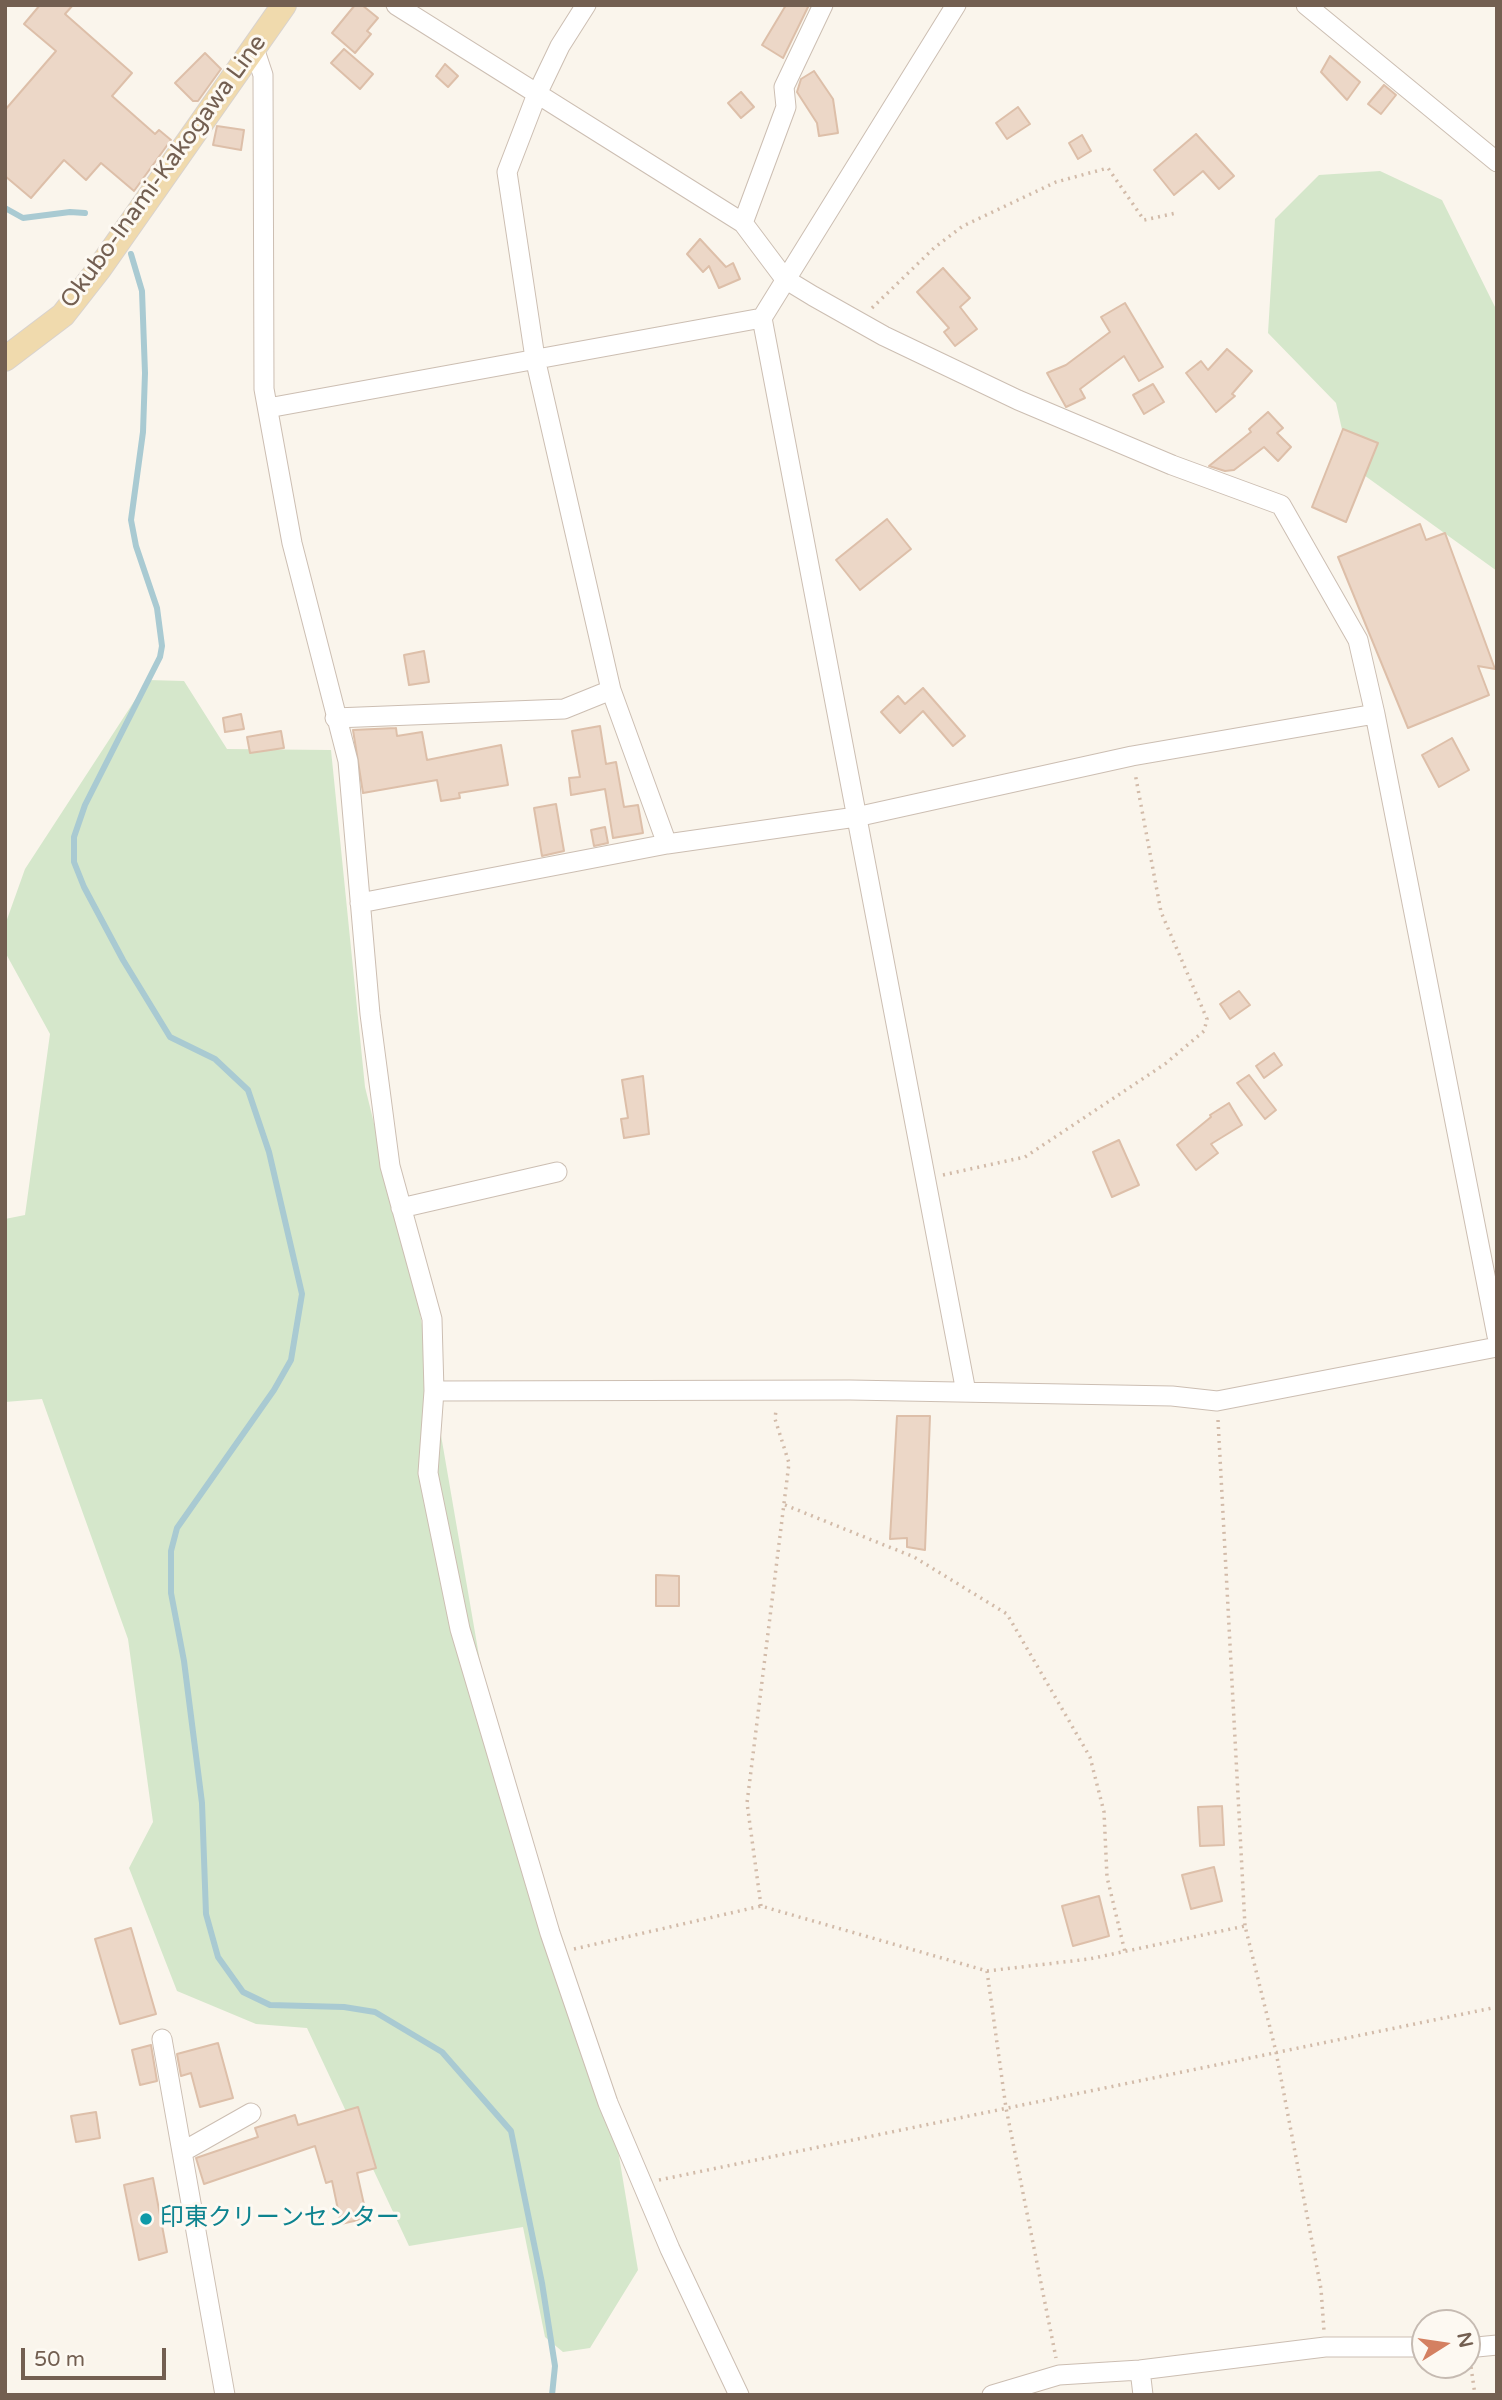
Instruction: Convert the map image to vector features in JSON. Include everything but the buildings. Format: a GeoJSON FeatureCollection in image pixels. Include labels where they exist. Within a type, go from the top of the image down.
{"type":"FeatureCollection","features":[{"type":"Feature","properties":{"kind":"main road","name":"Okubo-Inami-Kakogawa Line"},"geometry":{"type":"LineString","coordinates":[[5,359],[70,305],[284,5]]}},
{"type":"Feature","properties":{"kind":"street"},"geometry":{"type":"LineString","coordinates":[[396,5],[743,223],[785,279],[858,321],[1017,400],[1172,465],[1281,505],[1358,640],[1375,714],[1497,1336]]}},
{"type":"Feature","properties":{"kind":"street"},"geometry":{"type":"LineString","coordinates":[[586,5],[560,46],[537,94],[507,172],[535,358],[611,690],[667,844]]}},
{"type":"Feature","properties":{"kind":"street"},"geometry":{"type":"LineString","coordinates":[[743,223],[786,107],[783,87],[823,5]]}},
{"type":"Feature","properties":{"kind":"street"},"geometry":{"type":"LineString","coordinates":[[956,5],[762,318],[966,1392]]}},
{"type":"Feature","properties":{"kind":"street"},"geometry":{"type":"LineString","coordinates":[[1306,5],[1497,162]]}},
{"type":"Feature","properties":{"kind":"street"},"geometry":{"type":"LineString","coordinates":[[254,48],[263,75],[264,389],[292,543],[348,761],[360,903],[390,1166],[432,1319],[434,1391],[428,1473],[460,1629],[550,1933],[608,2104],[739,2395]]}},
{"type":"Feature","properties":{"kind":"street"},"geometry":{"type":"LineString","coordinates":[[268,408],[762,318]]}},
{"type":"Feature","properties":{"kind":"street"},"geometry":{"type":"LineString","coordinates":[[335,718],[564,709],[611,690]]}},
{"type":"Feature","properties":{"kind":"street"},"geometry":{"type":"LineString","coordinates":[[360,903],[667,844],[856,817],[1132,755],[1375,714]]}},
{"type":"Feature","properties":{"kind":"street"},"geometry":{"type":"LineString","coordinates":[[401,1208],[557,1172]]}},
{"type":"Feature","properties":{"kind":"street"},"geometry":{"type":"LineString","coordinates":[[434,1391],[966,1392],[1172,1396],[1217,1401],[1497,1347]]}},
{"type":"Feature","properties":{"kind":"street"},"geometry":{"type":"LineString","coordinates":[[163,2039],[225,2395]]}},
{"type":"Feature","properties":{"kind":"street"},"geometry":{"type":"LineString","coordinates":[[182,2152],[251,2113]]}},
{"type":"Feature","properties":{"kind":"street"},"geometry":{"type":"LineString","coordinates":[[992,2395],[1059,2375],[1140,2370],[1325,2347],[1411,2347]]}},
{"type":"Feature","properties":{"kind":"street"},"geometry":{"type":"LineString","coordinates":[[1140,2370],[1143,2395]]}},
{"type":"Feature","properties":{"kind":"path"},"geometry":{"type":"LineString","coordinates":[[858,321],[933,248],[963,226],[1056,182],[1108,167],[1144,220],[1176,213]]}},
{"type":"Feature","properties":{"kind":"path"},"geometry":{"type":"LineString","coordinates":[[927,1178],[1026,1157],[1164,1064],[1204,1031],[1207,1019],[1161,912],[1132,755]]}},
{"type":"Feature","properties":{"kind":"path"},"geometry":{"type":"LineString","coordinates":[[761,1906],[747,1803],[789,1463],[775,1419],[779,1390]]}},
{"type":"Feature","properties":{"kind":"path"},"geometry":{"type":"LineString","coordinates":[[1217,1401],[1245,1926],[1276,2052],[1321,2289],[1325,2347]]}},
{"type":"Feature","properties":{"kind":"path"},"geometry":{"type":"LineString","coordinates":[[785,1505],[914,1556],[1007,1614],[1090,1757],[1104,1812],[1107,1877],[1125,1952]]}},
{"type":"Feature","properties":{"kind":"path"},"geometry":{"type":"LineString","coordinates":[[572,1949],[761,1906],[987,1971],[1089,1959],[1245,1926]]}},
{"type":"Feature","properties":{"kind":"path"},"geometry":{"type":"LineString","coordinates":[[987,1971],[1006,2108],[1059,2375]]}},
{"type":"Feature","properties":{"kind":"path"},"geometry":{"type":"LineString","coordinates":[[642,2183],[1497,2007]]}},
{"type":"Feature","properties":{"kind":"green space"},"geometry":{"type":"Polygon","coordinates":[[[1380,171],[1442,200],[1497,311],[1497,571],[1350,465],[1336,403],[1268,333],[1275,219],[1319,175],[1380,171]]]}},
{"type":"Feature","properties":{"kind":"green space"},"geometry":{"type":"Polygon","coordinates":[[[148,680],[184,681],[227,749],[331,750],[365,1087],[417,1296],[503,1795],[612,2114],[638,2270],[590,2348],[563,2352],[545,2337],[523,2227],[409,2246],[307,2028],[256,2024],[177,1991],[129,1868],[153,1822],[128,1639],[42,1399],[5,1402],[5,1219],[25,1215],[50,1034],[5,952],[5,925],[25,869],[148,680]]]}},
{"type":"Feature","properties":{"kind":"waterway"},"geometry":{"type":"LineString","coordinates":[[5,208],[23,218],[70,212],[85,213]]}},
{"type":"Feature","properties":{"kind":"waterway"},"geometry":{"type":"LineString","coordinates":[[131,254],[142,291],[145,373],[143,432],[131,520],[136,546],[157,608],[162,646],[160,657],[85,805],[74,837],[74,862],[84,887],[123,960],[170,1037],[215,1059],[248,1090],[269,1152],[302,1294],[291,1360],[274,1390],[177,1528],[171,1551],[171,1593],[184,1661],[202,1803],[206,1914],[218,1957],[243,1992],[270,2005],[344,2007],[375,2012],[442,2052],[511,2131],[542,2283],[555,2366],[552,2395]]}},
{"type":"Feature","properties":{"kind":"place","name":"印東クリーンセンター"},"geometry":{"type":"Point","coordinates":[146,2219]}}]}
